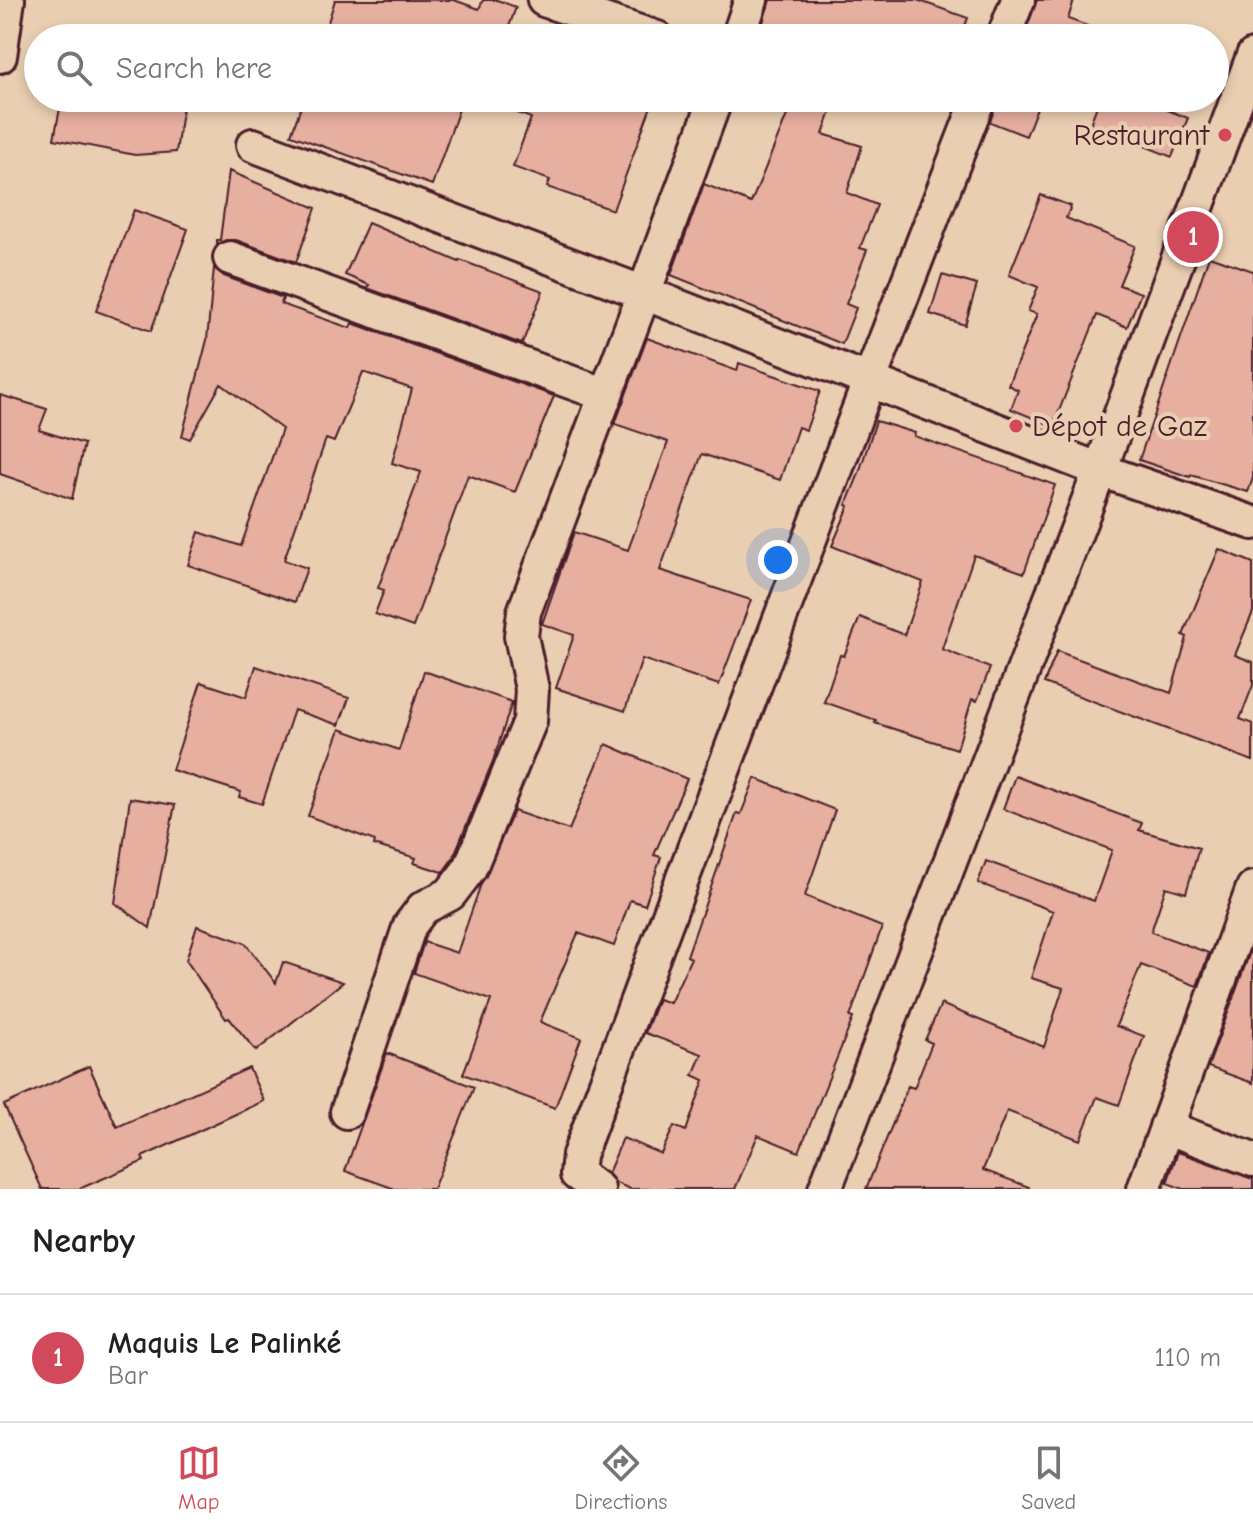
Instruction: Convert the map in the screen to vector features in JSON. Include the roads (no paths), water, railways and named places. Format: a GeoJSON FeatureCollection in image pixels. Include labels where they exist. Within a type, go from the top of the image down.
{"type":"FeatureCollection","features":[{"type":"Feature","properties":{"kind":"street"},"geometry":{"type":"LineString","coordinates":[[0,56],[8,0]]}},
{"type":"Feature","properties":{"kind":"street"},"geometry":{"type":"LineString","coordinates":[[544,0],[615,24]]}},
{"type":"Feature","properties":{"kind":"street"},"geometry":{"type":"LineString","coordinates":[[743,24],[751,0]]}},
{"type":"Feature","properties":{"kind":"street"},"geometry":{"type":"LineString","coordinates":[[1009,24],[1018,0]]}},
{"type":"Feature","properties":{"kind":"street"},"geometry":{"type":"LineString","coordinates":[[825,1189],[1100,470],[1253,56]]}},
{"type":"Feature","properties":{"kind":"street"},"geometry":{"type":"LineString","coordinates":[[347,1112],[410,925],[423,908],[450,894],[470,868],[530,721],[532,689],[521,636],[524,612],[711,112]]}},
{"type":"Feature","properties":{"kind":"street"},"geometry":{"type":"LineString","coordinates":[[598,1189],[577,1174],[579,1155],[974,112]]}},
{"type":"Feature","properties":{"kind":"street"},"geometry":{"type":"LineString","coordinates":[[253,145],[870,379],[1100,470],[1253,523]]}},
{"type":"Feature","properties":{"kind":"street"},"geometry":{"type":"LineString","coordinates":[[230,258],[606,395]]}},
{"type":"Feature","properties":{"kind":"street"},"geometry":{"type":"LineString","coordinates":[[1144,1189],[1253,888]]}},
{"type":"Feature","properties":{"kind":"street"},"geometry":{"type":"LineString","coordinates":[[1166,1127],[1253,1160]]}},
{"type":"Feature","properties":{"kind":"place","name":"Restaurant"},"geometry":{"type":"Point","coordinates":[1225,135]}},
{"type":"Feature","properties":{"kind":"place","name":"Maquis Le Palinké"},"geometry":{"type":"Point","coordinates":[1193,237]}},
{"type":"Feature","properties":{"kind":"place","name":"Dépot de Gaz"},"geometry":{"type":"Point","coordinates":[1016,426]}}]}
